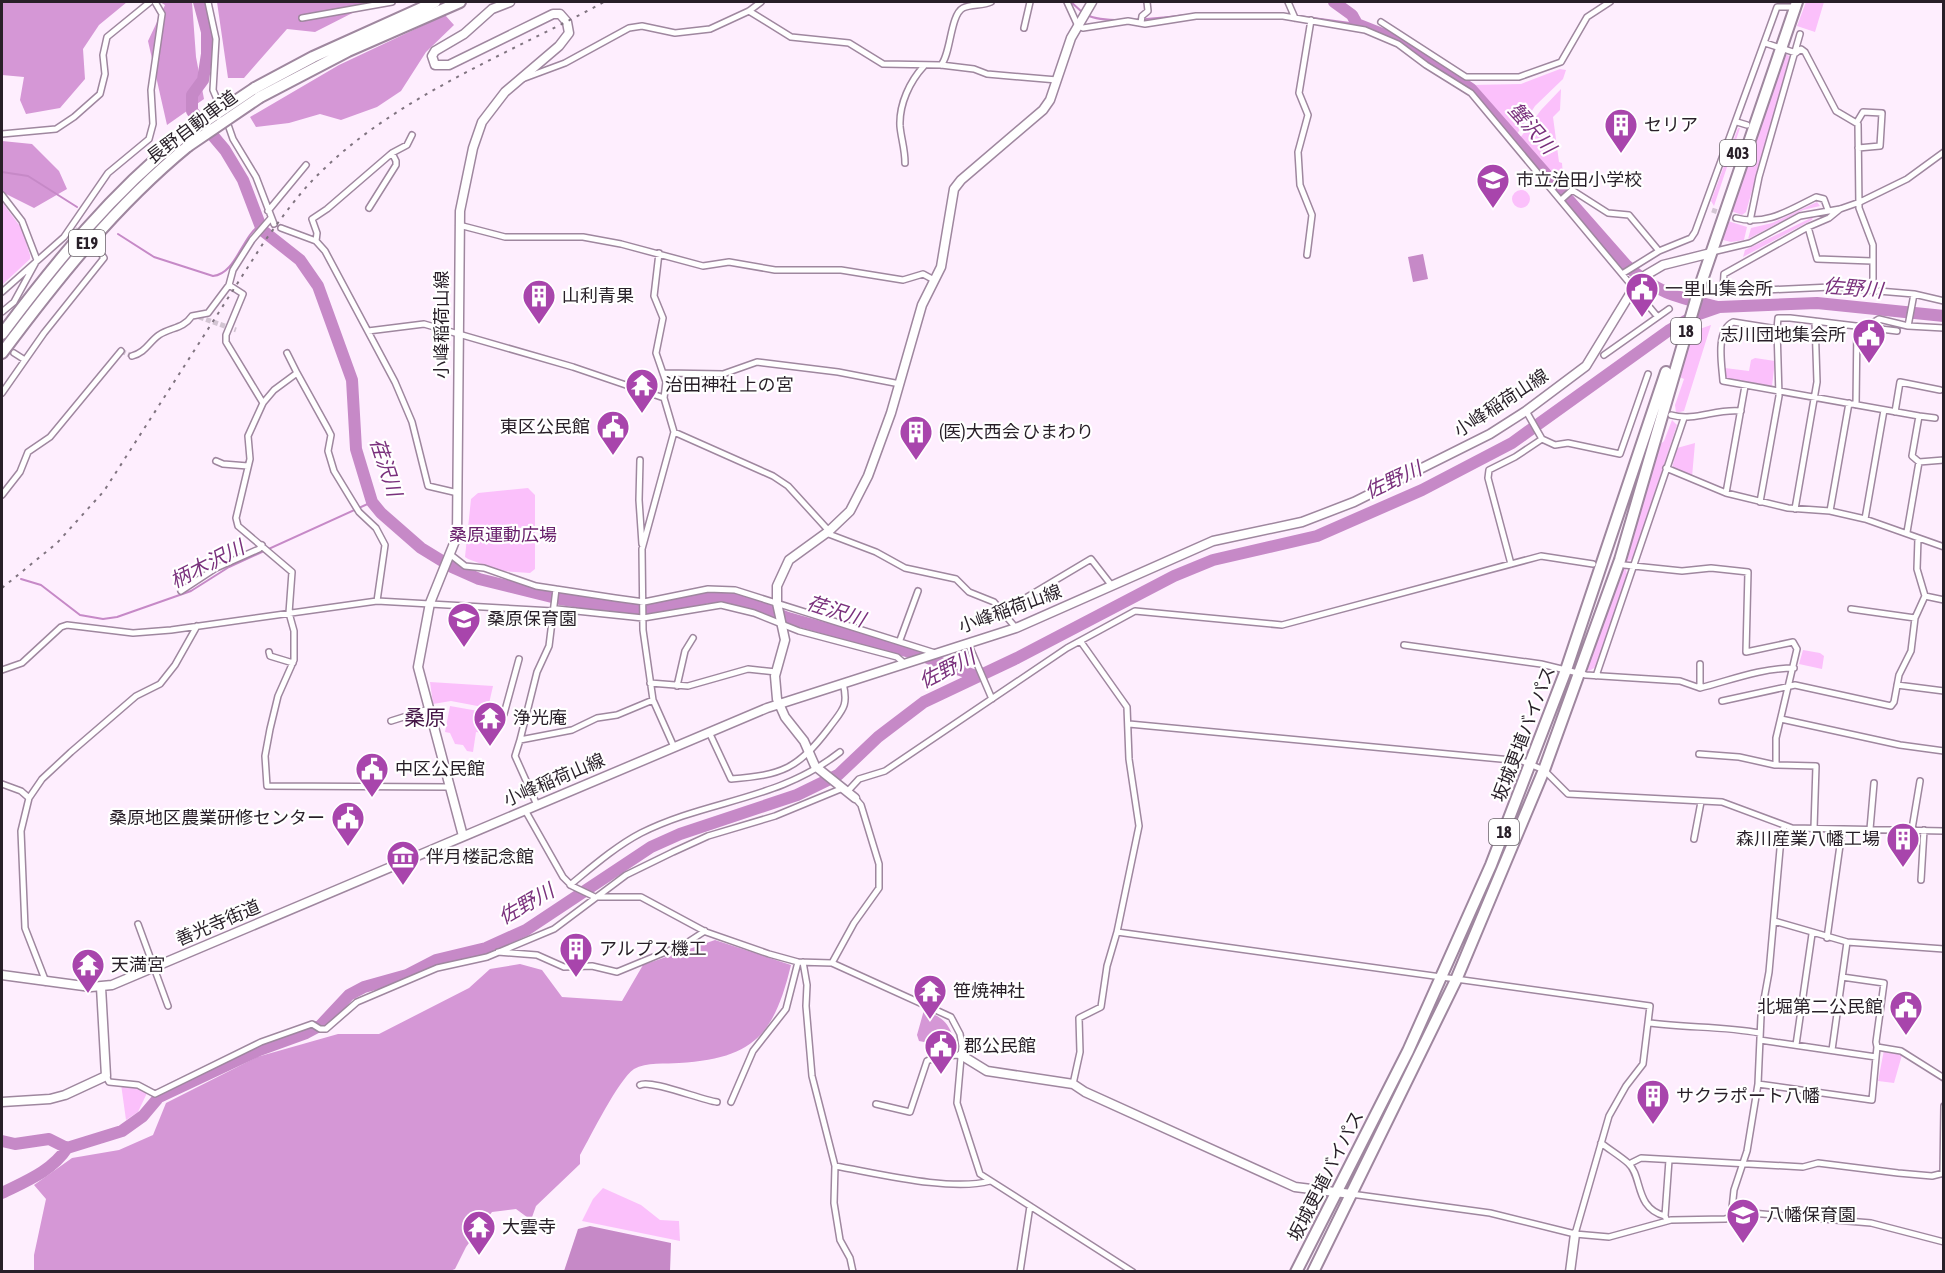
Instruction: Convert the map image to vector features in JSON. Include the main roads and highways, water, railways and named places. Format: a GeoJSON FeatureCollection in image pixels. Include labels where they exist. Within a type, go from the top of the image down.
{"type":"FeatureCollection","features":[{"type":"Feature","properties":{"kind":"highway","name":"長野自動車道"},"geometry":{"type":"LineString","coordinates":[[2,334],[53,266],[138,174],[257,92],[313,57],[435,2]]}},
{"type":"Feature","properties":{"kind":"highway","name":"長野自動車道"},"geometry":{"type":"LineString","coordinates":[[257,92],[460,2]]}},
{"type":"Feature","properties":{"kind":"highway","name":"403"},"geometry":{"type":"LineString","coordinates":[[1708,253],[1780,51],[1791,4]]}},
{"type":"Feature","properties":{"kind":"highway","name":"403"},"geometry":{"type":"LineString","coordinates":[[1708,253],[1742,124],[1780,51]]}},
{"type":"Feature","properties":{"kind":"highway","name":"長野自動車道"},"geometry":{"type":"LineString","coordinates":[[2,353],[81,249],[185,142]]}},
{"type":"Feature","properties":{"kind":"highway","name":"坂城更埴バイパス"},"geometry":{"type":"LineString","coordinates":[[1313,1272],[1456,980],[1544,770],[1620,560],[1669,376],[1708,253]]}},
{"type":"Feature","properties":{"kind":"highway","name":"坂城更埴バイパス"},"geometry":{"type":"LineString","coordinates":[[1296,1272],[1442,977],[1531,765],[1669,376]]}},
{"type":"Feature","properties":{"kind":"main road","name":"小峰稲荷山線"},"geometry":{"type":"LineString","coordinates":[[510,2],[492,9],[464,34],[435,51],[432,61],[441,67],[449,66],[554,14],[560,14],[567,22],[569,33],[560,46],[496,102],[482,122],[473,148],[459,225],[457,536],[451,556],[430,603],[418,667],[463,837],[779,704],[1016,628],[1213,541],[1302,522],[1329,513],[1476,442],[1527,414],[1586,366],[1635,286],[1646,275],[1663,265],[1693,259],[1708,253]]}},
{"type":"Feature","properties":{"kind":"main road"},"geometry":{"type":"LineString","coordinates":[[855,798],[819,770],[808,755],[804,741],[785,717],[779,704],[774,685],[785,640],[778,606],[777,586],[784,567],[796,554],[828,532],[850,511],[858,497],[880,447],[922,305],[944,258],[954,189],[961,180],[1042,110],[1057,80],[1079,22],[1089,5]]}},
{"type":"Feature","properties":{"kind":"main road","name":"善光寺街道"},"geometry":{"type":"LineString","coordinates":[[101,987],[112,986],[463,837]]}},
{"type":"Feature","properties":{"kind":"main road"},"geometry":{"type":"LineString","coordinates":[[2,975],[101,987],[106,1076],[58,1097],[2,1102]]}},
{"type":"Feature","properties":{"kind":"main road"},"geometry":{"type":"LineString","coordinates":[[961,1055],[996,1074],[1073,1084],[1085,1092],[1295,1187],[1351,1194]]}},
{"type":"Feature","properties":{"kind":"main road"},"geometry":{"type":"LineString","coordinates":[[1569,1272],[1575,1234]]}},
{"type":"Feature","properties":{"kind":"waterway","name":"荏沢川"},"geometry":{"type":"LineString","coordinates":[[199,2],[207,32],[207,54],[203,80],[192,95],[192,111],[225,150],[243,180],[262,230],[300,260],[318,286],[352,380],[356,449],[372,502],[381,513],[421,548],[452,567],[479,579],[560,599],[650,610],[710,597],[728,597],[788,618],[917,654],[976,676]]}},
{"type":"Feature","properties":{"kind":"waterway"},"geometry":{"type":"LineString","coordinates":[[1071,2],[1082,12]]}},
{"type":"Feature","properties":{"kind":"waterway","name":"蟹沢川"},"geometry":{"type":"LineString","coordinates":[[1334,2],[1352,15],[1357,24],[1400,41],[1471,89],[1637,275],[1669,293],[1718,307]]}},
{"type":"Feature","properties":{"kind":"waterway"},"geometry":{"type":"LineString","coordinates":[[1199,14],[1277,13],[1357,24]]}},
{"type":"Feature","properties":{"kind":"waterway"},"geometry":{"type":"LineString","coordinates":[[1087,15],[1107,20],[1185,15]]}},
{"type":"Feature","properties":{"kind":"waterway"},"geometry":{"type":"LineString","coordinates":[[2,172],[28,176],[77,207]]}},
{"type":"Feature","properties":{"kind":"waterway"},"geometry":{"type":"LineString","coordinates":[[118,234],[154,257],[213,276],[228,269],[248,237],[260,225]]}},
{"type":"Feature","properties":{"kind":"waterway","name":"佐野川"},"geometry":{"type":"LineString","coordinates":[[2,1141],[15,1144],[49,1139],[67,1148],[122,1131],[143,1116],[159,1097],[259,1050],[306,1033],[321,1025],[349,995],[364,987],[407,975],[436,960],[486,948],[526,930],[651,847],[680,834],[797,795],[838,775],[878,737],[924,702],[1017,658],[1174,576],[1213,560],[1317,536],[1422,490],[1512,443],[1668,331],[1696,315],[1719,307],[1817,303],[1944,316]]}},
{"type":"Feature","properties":{"kind":"waterway","name":"柄木沢川"},"geometry":{"type":"LineString","coordinates":[[21,579],[41,585],[80,615],[103,619],[117,617],[191,591],[229,567],[372,502]]}},
{"type":"Feature","properties":{"kind":"waterway"},"geometry":{"type":"LineString","coordinates":[[2,1193],[46,1169],[67,1148]]}},
{"type":"Feature","properties":{"kind":"tunnel"},"geometry":{"type":"LineString","coordinates":[[1712,210],[1736,218]]}},
{"type":"Feature","properties":{"kind":"tunnel"},"geometry":{"type":"LineString","coordinates":[[75,229],[102,255]]}},
{"type":"Feature","properties":{"kind":"tunnel"},"geometry":{"type":"LineString","coordinates":[[199,317],[236,330]]}},
{"type":"Feature","properties":{"kind":"tunnel"},"geometry":{"type":"LineString","coordinates":[[121,351],[132,356]]}},
{"type":"Feature","properties":{"kind":"railway"},"geometry":{"type":"LineString","coordinates":[[2,588],[57,543],[104,491],[264,242],[316,176],[355,142],[422,97],[458,76],[604,2]]}},
{"type":"Feature","properties":{"kind":"place","name":"セリア"},"geometry":{"type":"Point","coordinates":[1621,154]}},
{"type":"Feature","properties":{"kind":"place","name":"市立治田小学校"},"geometry":{"type":"Point","coordinates":[1493,209]}},
{"type":"Feature","properties":{"kind":"place","name":"一里山集会所"},"geometry":{"type":"Point","coordinates":[1642,318]}},
{"type":"Feature","properties":{"kind":"place","name":"山利青果"},"geometry":{"type":"Point","coordinates":[539,325]}},
{"type":"Feature","properties":{"kind":"place","name":"志川団地集会所"},"geometry":{"type":"Point","coordinates":[1869,364]}},
{"type":"Feature","properties":{"kind":"place","name":"治田神社 上の宮"},"geometry":{"type":"Point","coordinates":[642,414]}},
{"type":"Feature","properties":{"kind":"place","name":"東区公民館"},"geometry":{"type":"Point","coordinates":[613,456]}},
{"type":"Feature","properties":{"kind":"place","name":"(医)大西会 ひまわり"},"geometry":{"type":"Point","coordinates":[916,461]}},
{"type":"Feature","properties":{"kind":"place","name":"桑原保育園"},"geometry":{"type":"Point","coordinates":[464,648]}},
{"type":"Feature","properties":{"kind":"place","name":"浄光庵"},"geometry":{"type":"Point","coordinates":[490,747]}},
{"type":"Feature","properties":{"kind":"place","name":"中区公民館"},"geometry":{"type":"Point","coordinates":[372,798]}},
{"type":"Feature","properties":{"kind":"place","name":"桑原地区農業研修センター"},"geometry":{"type":"Point","coordinates":[348,847]}},
{"type":"Feature","properties":{"kind":"place","name":"森川産業八幡工場"},"geometry":{"type":"Point","coordinates":[1903,868]}},
{"type":"Feature","properties":{"kind":"place","name":"伴月楼記念館"},"geometry":{"type":"Point","coordinates":[403,886]}},
{"type":"Feature","properties":{"kind":"place","name":"アルプス機工"},"geometry":{"type":"Point","coordinates":[576,978]}},
{"type":"Feature","properties":{"kind":"place","name":"天満宮"},"geometry":{"type":"Point","coordinates":[88,994]}},
{"type":"Feature","properties":{"kind":"place","name":"笹焼神社"},"geometry":{"type":"Point","coordinates":[930,1020]}},
{"type":"Feature","properties":{"kind":"place","name":"北堀第二公民館"},"geometry":{"type":"Point","coordinates":[1906,1036]}},
{"type":"Feature","properties":{"kind":"place","name":"郡公民館"},"geometry":{"type":"Point","coordinates":[941,1075]}},
{"type":"Feature","properties":{"kind":"place","name":"サクラポート八幡"},"geometry":{"type":"Point","coordinates":[1653,1125]}},
{"type":"Feature","properties":{"kind":"place","name":"八幡保育園"},"geometry":{"type":"Point","coordinates":[1743,1244]}},
{"type":"Feature","properties":{"kind":"place","name":"大雲寺"},"geometry":{"type":"Point","coordinates":[479,1256]}},
{"type":"Feature","properties":{"kind":"district","name":"桑原"},"geometry":{"type":"Point","coordinates":[425,718]}},
{"type":"Feature","properties":{"kind":"park label","name":"桑原運動広場"},"geometry":{"type":"Point","coordinates":[503,535]}}]}
